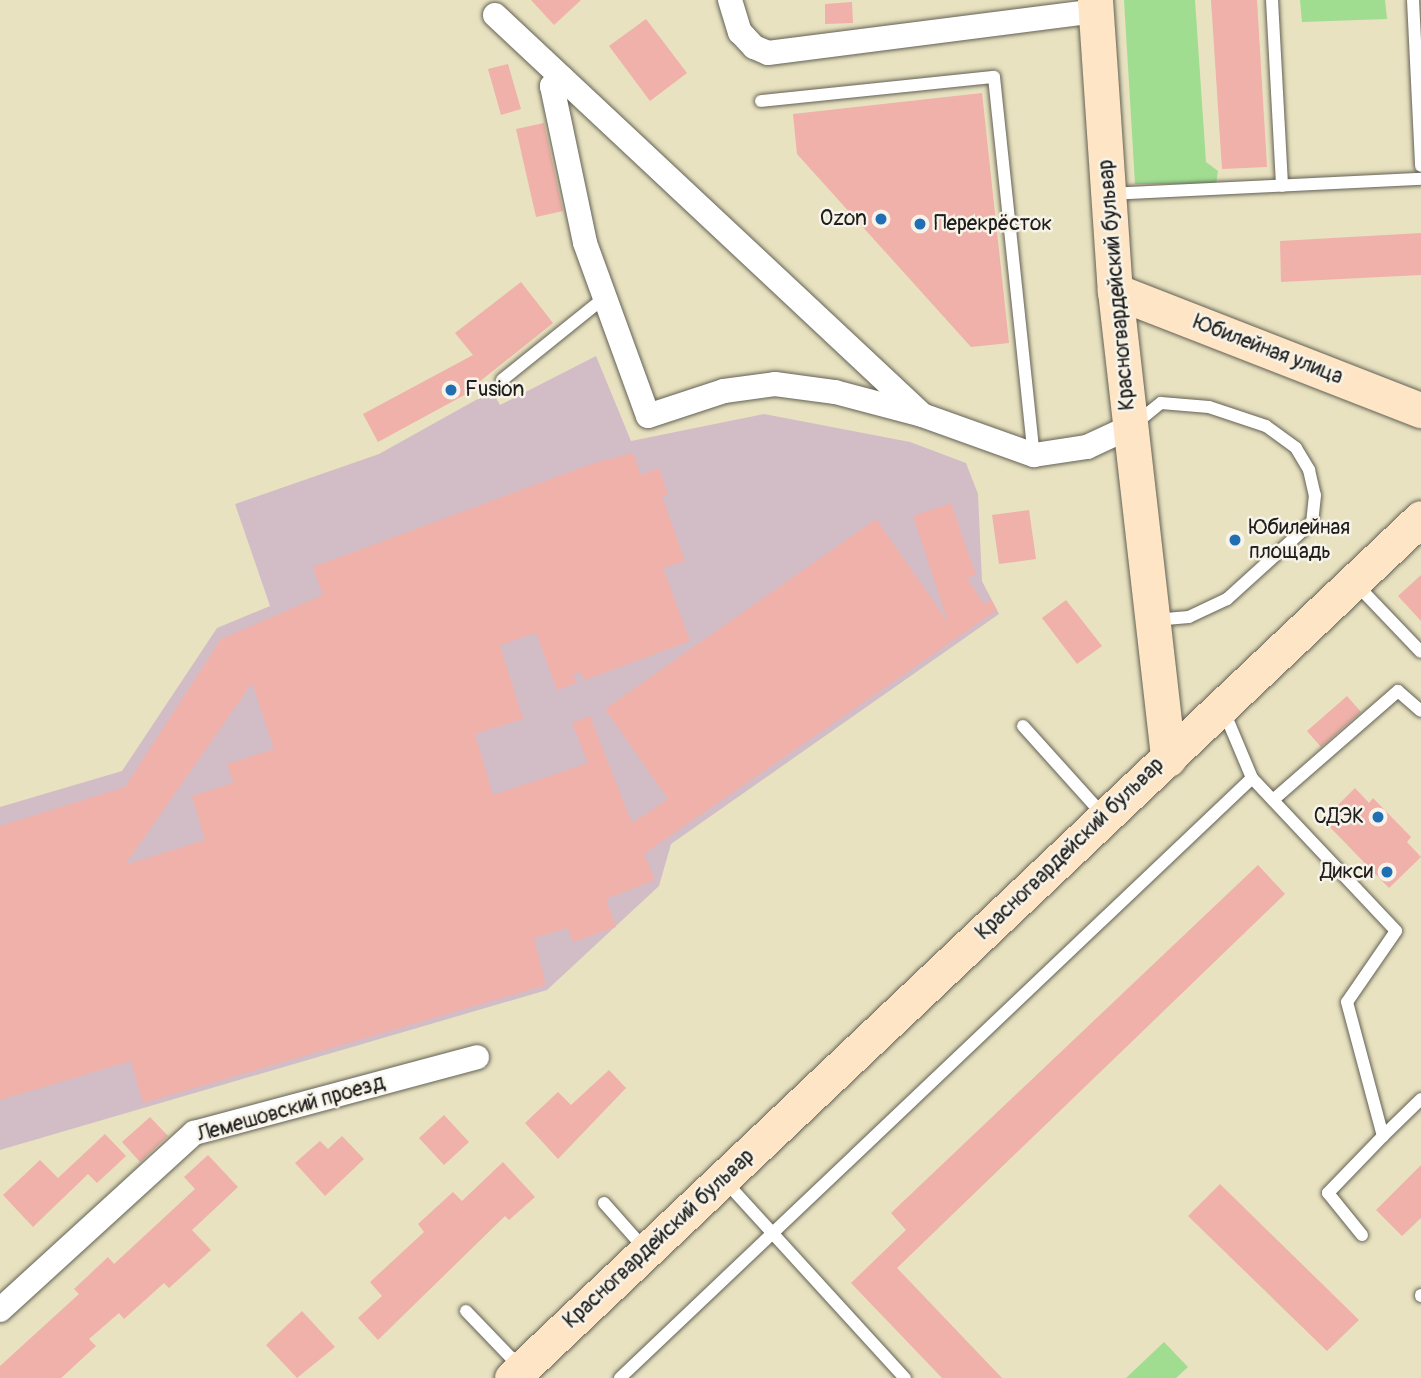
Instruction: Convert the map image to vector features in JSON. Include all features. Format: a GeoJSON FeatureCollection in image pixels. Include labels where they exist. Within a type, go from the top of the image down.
{"type":"FeatureCollection","features":[{"type":"Feature","properties":{"kind":"street"},"geometry":{"type":"LineString","coordinates":[[730,0],[740,32],[754,47],[768,53],[1095,6]]}},
{"type":"Feature","properties":{"kind":"street","name":"Красногвардейский бульвар"},"geometry":{"type":"LineString","coordinates":[[517,1374],[1168,759],[1115,291],[1095,6]]}},
{"type":"Feature","properties":{"kind":"street"},"geometry":{"type":"LineString","coordinates":[[495,15],[922,415]]}},
{"type":"Feature","properties":{"kind":"street"},"geometry":{"type":"LineString","coordinates":[[562,78],[552,86],[585,243],[648,416],[724,391],[775,384],[835,392],[922,415],[1034,455],[1087,447],[1130,428]]}},
{"type":"Feature","properties":{"kind":"street","name":"Юбилейная улица"},"geometry":{"type":"LineString","coordinates":[[1115,291],[1421,410]]}},
{"type":"Feature","properties":{"kind":"street"},"geometry":{"type":"LineString","coordinates":[[1168,759],[1421,518]]}},
{"type":"Feature","properties":{"kind":"street","name":"Лемешовский проезд"},"geometry":{"type":"LineString","coordinates":[[0,1310],[194,1133],[477,1057]]}},
{"type":"Feature","properties":{"kind":"lane"},"geometry":{"type":"LineString","coordinates":[[1272,0],[1282,186]]}},
{"type":"Feature","properties":{"kind":"lane"},"geometry":{"type":"LineString","coordinates":[[1413,0],[1421,166]]}},
{"type":"Feature","properties":{"kind":"lane"},"geometry":{"type":"LineString","coordinates":[[761,101],[994,77],[1034,455]]}},
{"type":"Feature","properties":{"kind":"lane"},"geometry":{"type":"LineString","coordinates":[[1108,194],[1421,179]]}},
{"type":"Feature","properties":{"kind":"lane"},"geometry":{"type":"LineString","coordinates":[[502,380],[604,298]]}},
{"type":"Feature","properties":{"kind":"lane"},"geometry":{"type":"LineString","coordinates":[[1130,428],[1161,403],[1209,407],[1266,426],[1296,448],[1309,470],[1315,495],[1312,522],[1227,599],[1189,617],[1154,620]]}},
{"type":"Feature","properties":{"kind":"lane"},"geometry":{"type":"LineString","coordinates":[[1354,583],[1421,652]]}},
{"type":"Feature","properties":{"kind":"lane"},"geometry":{"type":"LineString","coordinates":[[1273,800],[1398,691],[1421,711]]}},
{"type":"Feature","properties":{"kind":"lane"},"geometry":{"type":"LineString","coordinates":[[1223,709],[1252,778],[1396,931],[1347,1002],[1383,1136]]}},
{"type":"Feature","properties":{"kind":"lane"},"geometry":{"type":"LineString","coordinates":[[1023,726],[1105,818]]}},
{"type":"Feature","properties":{"kind":"lane"},"geometry":{"type":"LineString","coordinates":[[620,1378],[1252,778]]}},
{"type":"Feature","properties":{"kind":"lane"},"geometry":{"type":"LineString","coordinates":[[1362,1235],[1328,1192],[1421,1098]]}},
{"type":"Feature","properties":{"kind":"lane"},"geometry":{"type":"LineString","coordinates":[[723,1179],[905,1378]]}},
{"type":"Feature","properties":{"kind":"lane"},"geometry":{"type":"LineString","coordinates":[[604,1203],[647,1251]]}},
{"type":"Feature","properties":{"kind":"lane"},"geometry":{"type":"LineString","coordinates":[[466,1311],[517,1374]]}},
{"type":"Feature","properties":{"kind":"shaded area"},"geometry":{"type":"Polygon","coordinates":[[[596,356],[631,441],[764,414],[910,442],[966,463],[978,494],[982,581],[999,614],[671,844],[659,886],[547,990],[0,1150],[0,807],[122,771],[217,628],[270,606],[235,504],[379,454],[492,391],[500,405],[596,356]]]}},
{"type":"Feature","properties":{"kind":"green space"},"geometry":{"type":"Polygon","coordinates":[[[1124,0],[1195,0],[1206,162],[1218,171],[1216,184],[1135,184],[1124,0]]]}},
{"type":"Feature","properties":{"kind":"green space"},"geometry":{"type":"Polygon","coordinates":[[[1300,0],[1385,0],[1387,19],[1302,22],[1300,0]]]}},
{"type":"Feature","properties":{"kind":"green space"},"geometry":{"type":"Polygon","coordinates":[[[1164,1342],[1188,1367],[1176,1378],[1126,1378],[1164,1342]]]}},
{"type":"Feature","properties":{"kind":"building"},"geometry":{"type":"Polygon","coordinates":[[[531,0],[581,0],[554,25],[531,0]]]}},
{"type":"Feature","properties":{"kind":"building"},"geometry":{"type":"Polygon","coordinates":[[[1211,0],[1257,0],[1267,167],[1222,169],[1211,0]]]}},
{"type":"Feature","properties":{"kind":"building"},"geometry":{"type":"Polygon","coordinates":[[[852,2],[853,23],[825,24],[825,4],[852,2]]]}},
{"type":"Feature","properties":{"kind":"building"},"geometry":{"type":"Polygon","coordinates":[[[646,19],[687,73],[650,101],[609,46],[646,19]]]}},
{"type":"Feature","properties":{"kind":"building"},"geometry":{"type":"Polygon","coordinates":[[[508,64],[521,109],[501,115],[488,69],[508,64]]]}},
{"type":"Feature","properties":{"kind":"building"},"geometry":{"type":"Polygon","coordinates":[[[982,93],[1009,343],[971,347],[797,154],[793,114],[982,93]]]}},
{"type":"Feature","properties":{"kind":"building"},"geometry":{"type":"Polygon","coordinates":[[[544,123],[563,211],[536,217],[516,129],[544,123]]]}},
{"type":"Feature","properties":{"kind":"building"},"geometry":{"type":"Polygon","coordinates":[[[1421,233],[1421,275],[1281,282],[1280,241],[1421,233]]]}},
{"type":"Feature","properties":{"kind":"building"},"geometry":{"type":"Polygon","coordinates":[[[521,282],[553,323],[479,382],[481,386],[378,442],[363,414],[473,355],[455,333],[521,282]]]}},
{"type":"Feature","properties":{"kind":"building"},"geometry":{"type":"Polygon","coordinates":[[[633,453],[641,475],[659,468],[668,494],[662,496],[685,561],[663,568],[690,641],[585,680],[579,672],[573,675],[577,683],[557,690],[536,633],[500,645],[523,719],[475,734],[493,795],[588,763],[572,723],[590,716],[632,823],[668,799],[605,709],[876,519],[948,622],[913,516],[951,503],[976,575],[967,578],[984,604],[991,600],[997,610],[644,854],[655,880],[606,899],[616,927],[573,942],[568,928],[534,938],[546,985],[143,1103],[131,1061],[0,1100],[0,826],[125,787],[221,639],[323,595],[313,567],[594,463],[633,453]],[[252,683],[125,865],[205,840],[192,796],[233,783],[227,764],[274,749],[252,683]]]}},
{"type":"Feature","properties":{"kind":"building"},"geometry":{"type":"Polygon","coordinates":[[[1029,510],[1036,559],[999,564],[992,515],[1029,510]]]}},
{"type":"Feature","properties":{"kind":"building"},"geometry":{"type":"Polygon","coordinates":[[[1421,575],[1421,621],[1398,596],[1421,575]]]}},
{"type":"Feature","properties":{"kind":"building"},"geometry":{"type":"Polygon","coordinates":[[[1066,600],[1102,646],[1077,664],[1042,618],[1066,600]]]}},
{"type":"Feature","properties":{"kind":"building"},"geometry":{"type":"Polygon","coordinates":[[[1347,696],[1361,712],[1321,747],[1307,731],[1347,696]]]}},
{"type":"Feature","properties":{"kind":"building"},"geometry":{"type":"Polygon","coordinates":[[[1355,788],[1369,803],[1373,798],[1411,837],[1407,842],[1421,857],[1389,888],[1323,820],[1355,788]]]}},
{"type":"Feature","properties":{"kind":"building"},"geometry":{"type":"Polygon","coordinates":[[[1258,865],[1285,894],[897,1268],[1002,1378],[942,1378],[851,1283],[906,1230],[891,1213],[1258,865]]]}},
{"type":"Feature","properties":{"kind":"building"},"geometry":{"type":"Polygon","coordinates":[[[609,1070],[626,1088],[558,1159],[525,1123],[558,1092],[571,1105],[609,1070]]]}},
{"type":"Feature","properties":{"kind":"building"},"geometry":{"type":"Polygon","coordinates":[[[444,1115],[469,1142],[444,1165],[419,1138],[444,1115]]]}},
{"type":"Feature","properties":{"kind":"building"},"geometry":{"type":"Polygon","coordinates":[[[150,1117],[168,1136],[140,1162],[122,1142],[150,1117]]]}},
{"type":"Feature","properties":{"kind":"building"},"geometry":{"type":"Polygon","coordinates":[[[105,1134],[126,1156],[97,1183],[88,1174],[33,1227],[3,1195],[40,1160],[58,1178],[105,1134]]]}},
{"type":"Feature","properties":{"kind":"building"},"geometry":{"type":"Polygon","coordinates":[[[342,1136],[364,1159],[325,1196],[295,1163],[320,1141],[328,1149],[342,1136]]]}},
{"type":"Feature","properties":{"kind":"building"},"geometry":{"type":"Polygon","coordinates":[[[208,1155],[238,1187],[192,1230],[211,1250],[169,1288],[164,1283],[124,1319],[119,1313],[89,1339],[96,1346],[61,1378],[0,1378],[0,1366],[79,1294],[74,1289],[108,1257],[114,1264],[195,1189],[184,1177],[208,1155]]]}},
{"type":"Feature","properties":{"kind":"building"},"geometry":{"type":"Polygon","coordinates":[[[503,1162],[535,1197],[509,1220],[505,1216],[378,1340],[358,1318],[382,1296],[370,1282],[424,1232],[418,1224],[453,1192],[462,1201],[503,1162]]]}},
{"type":"Feature","properties":{"kind":"building"},"geometry":{"type":"Polygon","coordinates":[[[1421,1165],[1421,1218],[1402,1236],[1376,1210],[1421,1165]]]}},
{"type":"Feature","properties":{"kind":"building"},"geometry":{"type":"Polygon","coordinates":[[[1220,1184],[1359,1320],[1327,1351],[1188,1216],[1220,1184]]]}},
{"type":"Feature","properties":{"kind":"building"},"geometry":{"type":"Polygon","coordinates":[[[302,1311],[335,1347],[297,1378],[266,1345],[302,1311]]]}},
{"type":"Feature","properties":{"kind":"place","name":"Ozon"},"geometry":{"type":"Point","coordinates":[881,219]}},
{"type":"Feature","properties":{"kind":"place","name":"Перекрёсток"},"geometry":{"type":"Point","coordinates":[920,224]}},
{"type":"Feature","properties":{"kind":"place","name":"Fusion"},"geometry":{"type":"Point","coordinates":[451,390]}},
{"type":"Feature","properties":{"kind":"place","name":"Юбилейная площадь"},"geometry":{"type":"Point","coordinates":[1235,540]}},
{"type":"Feature","properties":{"kind":"place","name":"СДЭК"},"geometry":{"type":"Point","coordinates":[1378,817]}},
{"type":"Feature","properties":{"kind":"place","name":"Дикси"},"geometry":{"type":"Point","coordinates":[1387,872]}}]}
